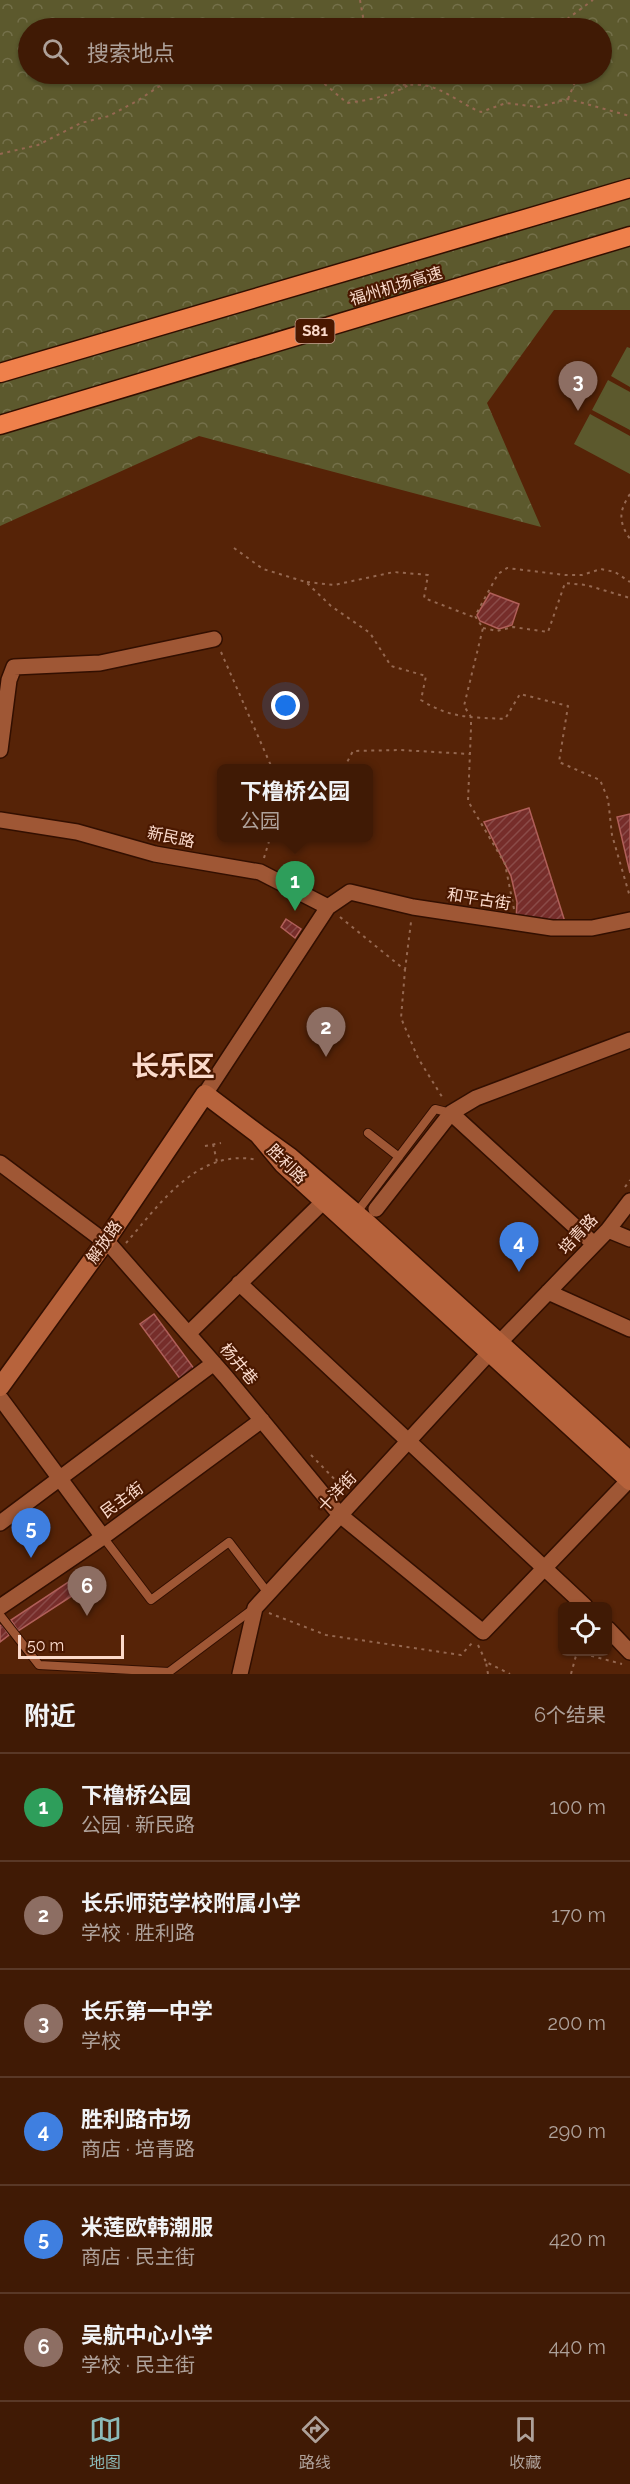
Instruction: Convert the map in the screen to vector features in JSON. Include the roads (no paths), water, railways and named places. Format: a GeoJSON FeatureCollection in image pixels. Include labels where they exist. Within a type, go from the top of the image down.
{"type":"FeatureCollection","features":[{"type":"Feature","properties":{"kind":"highway","name":"福州机场高速"},"geometry":{"type":"LineString","coordinates":[[0,373],[630,188]]}},
{"type":"Feature","properties":{"kind":"highway","name":"福州机场高速"},"geometry":{"type":"LineString","coordinates":[[0,425],[630,236]]}},
{"type":"Feature","properties":{"kind":"main road"},"geometry":{"type":"LineString","coordinates":[[205,1094],[258,1134]]}},
{"type":"Feature","properties":{"kind":"main road","name":"解放路"},"geometry":{"type":"LineString","coordinates":[[0,1393],[120,1248],[205,1094]]}},
{"type":"Feature","properties":{"kind":"main road","name":"胜利路"},"geometry":{"type":"LineString","coordinates":[[258,1134],[283,1164],[630,1461]]}},
{"type":"Feature","properties":{"kind":"main road","name":"胜利路"},"geometry":{"type":"LineString","coordinates":[[258,1134],[290,1157],[356,1214],[496,1347],[630,1480]]}},
{"type":"Feature","properties":{"kind":"street"},"geometry":{"type":"LineString","coordinates":[[0,750],[9,680],[14,667],[100,663],[214,639]]}},
{"type":"Feature","properties":{"kind":"street","name":"新民路"},"geometry":{"type":"LineString","coordinates":[[0,820],[77,832],[155,854],[260,872],[328,907]]}},
{"type":"Feature","properties":{"kind":"street","name":"和平古街"},"geometry":{"type":"LineString","coordinates":[[328,907],[350,892],[413,907],[571,930],[630,920]]}},
{"type":"Feature","properties":{"kind":"street"},"geometry":{"type":"LineString","coordinates":[[205,1094],[328,907]]}},
{"type":"Feature","properties":{"kind":"street"},"geometry":{"type":"LineString","coordinates":[[375,1209],[451,1113],[476,1098],[630,1040]]}},
{"type":"Feature","properties":{"kind":"street"},"geometry":{"type":"LineString","coordinates":[[451,1113],[594,1244]]}},
{"type":"Feature","properties":{"kind":"street","name":"杨井巷"},"geometry":{"type":"LineString","coordinates":[[0,1163],[120,1248],[340,1515],[483,1632],[544,1566]]}},
{"type":"Feature","properties":{"kind":"street","name":"培青路"},"geometry":{"type":"LineString","coordinates":[[496,1347],[608,1230],[627,1195]]}},
{"type":"Feature","properties":{"kind":"street"},"geometry":{"type":"LineString","coordinates":[[189,1333],[325,1200]]}},
{"type":"Feature","properties":{"kind":"street"},"geometry":{"type":"LineString","coordinates":[[608,1230],[630,1239]]}},
{"type":"Feature","properties":{"kind":"street"},"geometry":{"type":"LineString","coordinates":[[239,1283],[581,1602]]}},
{"type":"Feature","properties":{"kind":"street"},"geometry":{"type":"LineString","coordinates":[[548,1292],[630,1329]]}},
{"type":"Feature","properties":{"kind":"street","name":"十洋街"},"geometry":{"type":"LineString","coordinates":[[240,1674],[255,1608],[496,1347]]}},
{"type":"Feature","properties":{"kind":"street"},"geometry":{"type":"LineString","coordinates":[[0,1523],[214,1363]]}},
{"type":"Feature","properties":{"kind":"street"},"geometry":{"type":"LineString","coordinates":[[0,1393],[103,1537]]}},
{"type":"Feature","properties":{"kind":"street","name":"民主街"},"geometry":{"type":"LineString","coordinates":[[0,1606],[103,1537],[262,1420]]}},
{"type":"Feature","properties":{"kind":"street"},"geometry":{"type":"LineString","coordinates":[[544,1566],[630,1480]]}},
{"type":"Feature","properties":{"kind":"street"},"geometry":{"type":"LineString","coordinates":[[612,1633],[630,1652]]}},
{"type":"Feature","properties":{"kind":"lane"},"geometry":{"type":"LineString","coordinates":[[356,1214],[435,1109],[451,1113]]}},
{"type":"Feature","properties":{"kind":"lane"},"geometry":{"type":"LineString","coordinates":[[368,1133],[399,1157]]}},
{"type":"Feature","properties":{"kind":"lane"},"geometry":{"type":"LineString","coordinates":[[103,1537],[151,1600],[229,1542],[268,1593]]}},
{"type":"Feature","properties":{"kind":"lane"},"geometry":{"type":"LineString","coordinates":[[0,1615],[39,1665],[169,1672],[255,1608]]}},
{"type":"Feature","properties":{"kind":"place","name":"长乐第一中学"},"geometry":{"type":"Point","coordinates":[578,411]}},
{"type":"Feature","properties":{"kind":"place","name":"下橹桥公园"},"geometry":{"type":"Point","coordinates":[295,911]}},
{"type":"Feature","properties":{"kind":"place","name":"长乐师范学校附属小学"},"geometry":{"type":"Point","coordinates":[326,1057]}},
{"type":"Feature","properties":{"kind":"place","name":"胜利路市场"},"geometry":{"type":"Point","coordinates":[519,1272]}},
{"type":"Feature","properties":{"kind":"place","name":"米莲欧韩潮服"},"geometry":{"type":"Point","coordinates":[31,1558]}},
{"type":"Feature","properties":{"kind":"place","name":"吴航中心小学"},"geometry":{"type":"Point","coordinates":[87,1616]}},
{"type":"Feature","properties":{"kind":"district","name":"长乐区"},"geometry":{"type":"Point","coordinates":[173,1066]}}]}
